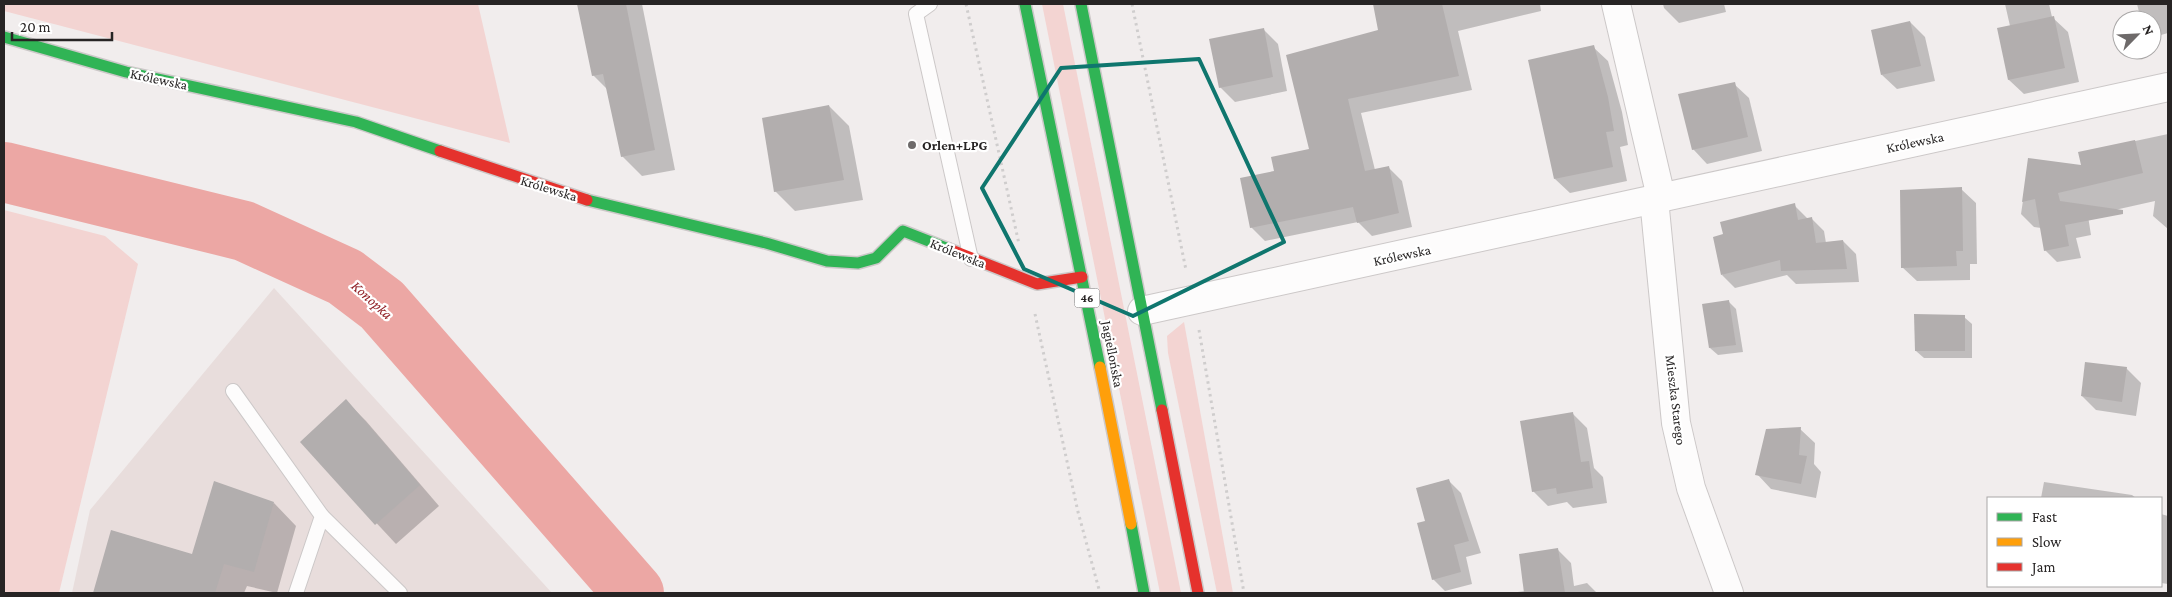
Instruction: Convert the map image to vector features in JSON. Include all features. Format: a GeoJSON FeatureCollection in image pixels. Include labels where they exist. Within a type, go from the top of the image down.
{"type":"FeatureCollection","features":[{"type":"Feature","properties":{"kind":"main road","name":"Jagiellońska"},"geometry":{"type":"LineString","coordinates":[[1025,4],[1082,276],[1144,593]]}},
{"type":"Feature","properties":{"kind":"main road"},"geometry":{"type":"LineString","coordinates":[[1081,4],[1198,593]]}},
{"type":"Feature","properties":{"kind":"main road","name":"Królewska"},"geometry":{"type":"LineString","coordinates":[[4,37],[126,72],[356,122],[513,177],[590,201],[766,243],[827,261],[858,263],[876,258],[903,231],[1037,284],[1063,282],[1082,276]]}},
{"type":"Feature","properties":{"kind":"street"},"geometry":{"type":"LineString","coordinates":[[1616,4],[1658,198]]}},
{"type":"Feature","properties":{"kind":"street","name":"Królewska"},"geometry":{"type":"LineString","coordinates":[[1142,312],[2168,87]]}},
{"type":"Feature","properties":{"kind":"street","name":"Mieszka Starego"},"geometry":{"type":"LineString","coordinates":[[1658,198],[1676,423],[1691,488],[1729,593]]}},
{"type":"Feature","properties":{"kind":"lane"},"geometry":{"type":"LineString","coordinates":[[930,4],[916,14],[971,259]]}},
{"type":"Feature","properties":{"kind":"lane"},"geometry":{"type":"LineString","coordinates":[[233,391],[322,516],[400,593]]}},
{"type":"Feature","properties":{"kind":"lane"},"geometry":{"type":"LineString","coordinates":[[296,593],[322,516]]}},
{"type":"Feature","properties":{"kind":"path"},"geometry":{"type":"LineString","coordinates":[[1132,4],[1187,277]]}},
{"type":"Feature","properties":{"kind":"path"},"geometry":{"type":"LineString","coordinates":[[1198,325],[1244,593]]}},
{"type":"Feature","properties":{"kind":"highlighted area"},"geometry":{"type":"Polygon","coordinates":[[[1199,59],[1284,242],[1133,316],[1024,269],[982,188],[1061,68],[1199,59]]]}},
{"type":"Feature","properties":{"kind":"shaded area"},"geometry":{"type":"Polygon","coordinates":[[[4,4],[478,4],[510,143],[4,11],[4,4]]]}},
{"type":"Feature","properties":{"kind":"shaded area"},"geometry":{"type":"Polygon","coordinates":[[[1042,4],[1063,4],[1181,593],[1160,593],[1042,4]]]}},
{"type":"Feature","properties":{"kind":"shaded area"},"geometry":{"type":"Polygon","coordinates":[[[4,210],[105,236],[138,264],[59,593],[4,593],[4,210]]]}},
{"type":"Feature","properties":{"kind":"shaded area"},"geometry":{"type":"Polygon","coordinates":[[[274,288],[552,593],[72,593],[90,510],[274,288]]]}},
{"type":"Feature","properties":{"kind":"shaded area"},"geometry":{"type":"Polygon","coordinates":[[[1184,322],[1233,593],[1217,593],[1168,353],[1167,336],[1184,322]]]}},
{"type":"Feature","properties":{"kind":"building"},"geometry":{"type":"Polygon","coordinates":[[[577,4],[626,4],[655,150],[621,157],[603,74],[592,76],[577,4]]]}},
{"type":"Feature","properties":{"kind":"building"},"geometry":{"type":"Polygon","coordinates":[[[1373,4],[1442,4],[1459,76],[1348,99],[1365,171],[1389,166],[1399,213],[1357,223],[1353,207],[1250,228],[1240,178],[1274,171],[1271,157],[1309,149],[1286,55],[1378,30],[1373,4]]]}},
{"type":"Feature","properties":{"kind":"building"},"geometry":{"type":"Polygon","coordinates":[[[2054,16],[2065,68],[2008,80],[1997,28],[2054,16]]]}},
{"type":"Feature","properties":{"kind":"building"},"geometry":{"type":"Polygon","coordinates":[[[1910,21],[1921,66],[1881,75],[1871,30],[1910,21]]]}},
{"type":"Feature","properties":{"kind":"building"},"geometry":{"type":"Polygon","coordinates":[[[1264,28],[1273,77],[1219,88],[1209,39],[1264,28]]]}},
{"type":"Feature","properties":{"kind":"building"},"geometry":{"type":"Polygon","coordinates":[[[1594,45],[1608,97],[1614,131],[1606,132],[1613,167],[1554,179],[1528,60],[1594,45]]]}},
{"type":"Feature","properties":{"kind":"building"},"geometry":{"type":"Polygon","coordinates":[[[1735,82],[1748,137],[1692,150],[1678,94],[1735,82]]]}},
{"type":"Feature","properties":{"kind":"building"},"geometry":{"type":"Polygon","coordinates":[[[829,105],[844,180],[774,192],[762,118],[829,105]]]}},
{"type":"Feature","properties":{"kind":"building"},"geometry":{"type":"Polygon","coordinates":[[[2135,140],[2143,173],[2058,193],[2060,201],[2123,210],[2123,214],[2065,225],[2069,246],[2044,251],[2035,199],[2022,202],[2028,158],[2081,165],[2078,152],[2135,140]]]}},
{"type":"Feature","properties":{"kind":"building"},"geometry":{"type":"Polygon","coordinates":[[[1962,187],[1963,251],[1956,251],[1957,266],[1901,268],[1900,190],[1962,187]]]}},
{"type":"Feature","properties":{"kind":"building"},"geometry":{"type":"Polygon","coordinates":[[[1795,203],[1798,220],[1812,217],[1816,243],[1843,240],[1847,269],[1781,271],[1780,260],[1721,275],[1713,237],[1723,234],[1720,222],[1795,203]]]}},
{"type":"Feature","properties":{"kind":"building"},"geometry":{"type":"Polygon","coordinates":[[[1729,300],[1736,345],[1709,348],[1702,304],[1729,300]]]}},
{"type":"Feature","properties":{"kind":"building"},"geometry":{"type":"Polygon","coordinates":[[[1914,314],[1965,315],[1965,351],[1915,351],[1914,314]]]}},
{"type":"Feature","properties":{"kind":"building"},"geometry":{"type":"Polygon","coordinates":[[[2085,362],[2127,367],[2122,402],[2081,396],[2085,362]]]}},
{"type":"Feature","properties":{"kind":"building"},"geometry":{"type":"Polygon","coordinates":[[[346,399],[420,485],[375,525],[300,442],[346,399]]]}},
{"type":"Feature","properties":{"kind":"building"},"geometry":{"type":"Polygon","coordinates":[[[1573,412],[1581,462],[1589,461],[1593,488],[1557,494],[1556,488],[1532,492],[1520,421],[1573,412]]]}},
{"type":"Feature","properties":{"kind":"building"},"geometry":{"type":"Polygon","coordinates":[[[1801,427],[1799,455],[1807,456],[1801,484],[1755,475],[1766,429],[1801,427]]]}},
{"type":"Feature","properties":{"kind":"building"},"geometry":{"type":"Polygon","coordinates":[[[1449,479],[1469,541],[1454,545],[1461,572],[1432,580],[1417,523],[1425,521],[1416,488],[1449,479]]]}},
{"type":"Feature","properties":{"kind":"building"},"geometry":{"type":"Polygon","coordinates":[[[214,481],[274,502],[254,572],[224,564],[215,593],[93,593],[111,530],[192,554],[214,481]]]}},
{"type":"Feature","properties":{"kind":"building"},"geometry":{"type":"Polygon","coordinates":[[[1558,548],[1565,593],[1524,593],[1519,554],[1558,548]]]}},
{"type":"Feature","properties":{"kind":"waterway","name":"Konopka"},"geometry":{"type":"LineString","coordinates":[[4,172],[244,231],[345,277],[382,305],[634,593]]}},
{"type":"Feature","properties":{"kind":"traffic: fast"},"geometry":{"type":"LineString","coordinates":[[1025,4],[1100,367]]}},
{"type":"Feature","properties":{"kind":"traffic: fast"},"geometry":{"type":"LineString","coordinates":[[1081,4],[1162,410]]}},
{"type":"Feature","properties":{"kind":"traffic: fast"},"geometry":{"type":"LineString","coordinates":[[4,37],[126,72],[356,122],[440,151]]}},
{"type":"Feature","properties":{"kind":"traffic: fast"},"geometry":{"type":"LineString","coordinates":[[587,200],[766,243],[827,261],[858,263],[876,258],[903,231],[949,249]]}},
{"type":"Feature","properties":{"kind":"traffic: fast"},"geometry":{"type":"LineString","coordinates":[[1131,524],[1144,593]]}},
{"type":"Feature","properties":{"kind":"traffic: slow"},"geometry":{"type":"LineString","coordinates":[[1100,367],[1131,524]]}},
{"type":"Feature","properties":{"kind":"traffic: jam"},"geometry":{"type":"LineString","coordinates":[[440,151],[587,200]]}},
{"type":"Feature","properties":{"kind":"traffic: jam"},"geometry":{"type":"LineString","coordinates":[[949,249],[1037,284],[1082,277]]}},
{"type":"Feature","properties":{"kind":"traffic: jam"},"geometry":{"type":"LineString","coordinates":[[1162,410],[1198,593]]}},
{"type":"Feature","properties":{"kind":"place","name":"Orlen+LPG"},"geometry":{"type":"Point","coordinates":[912,145]}}]}
